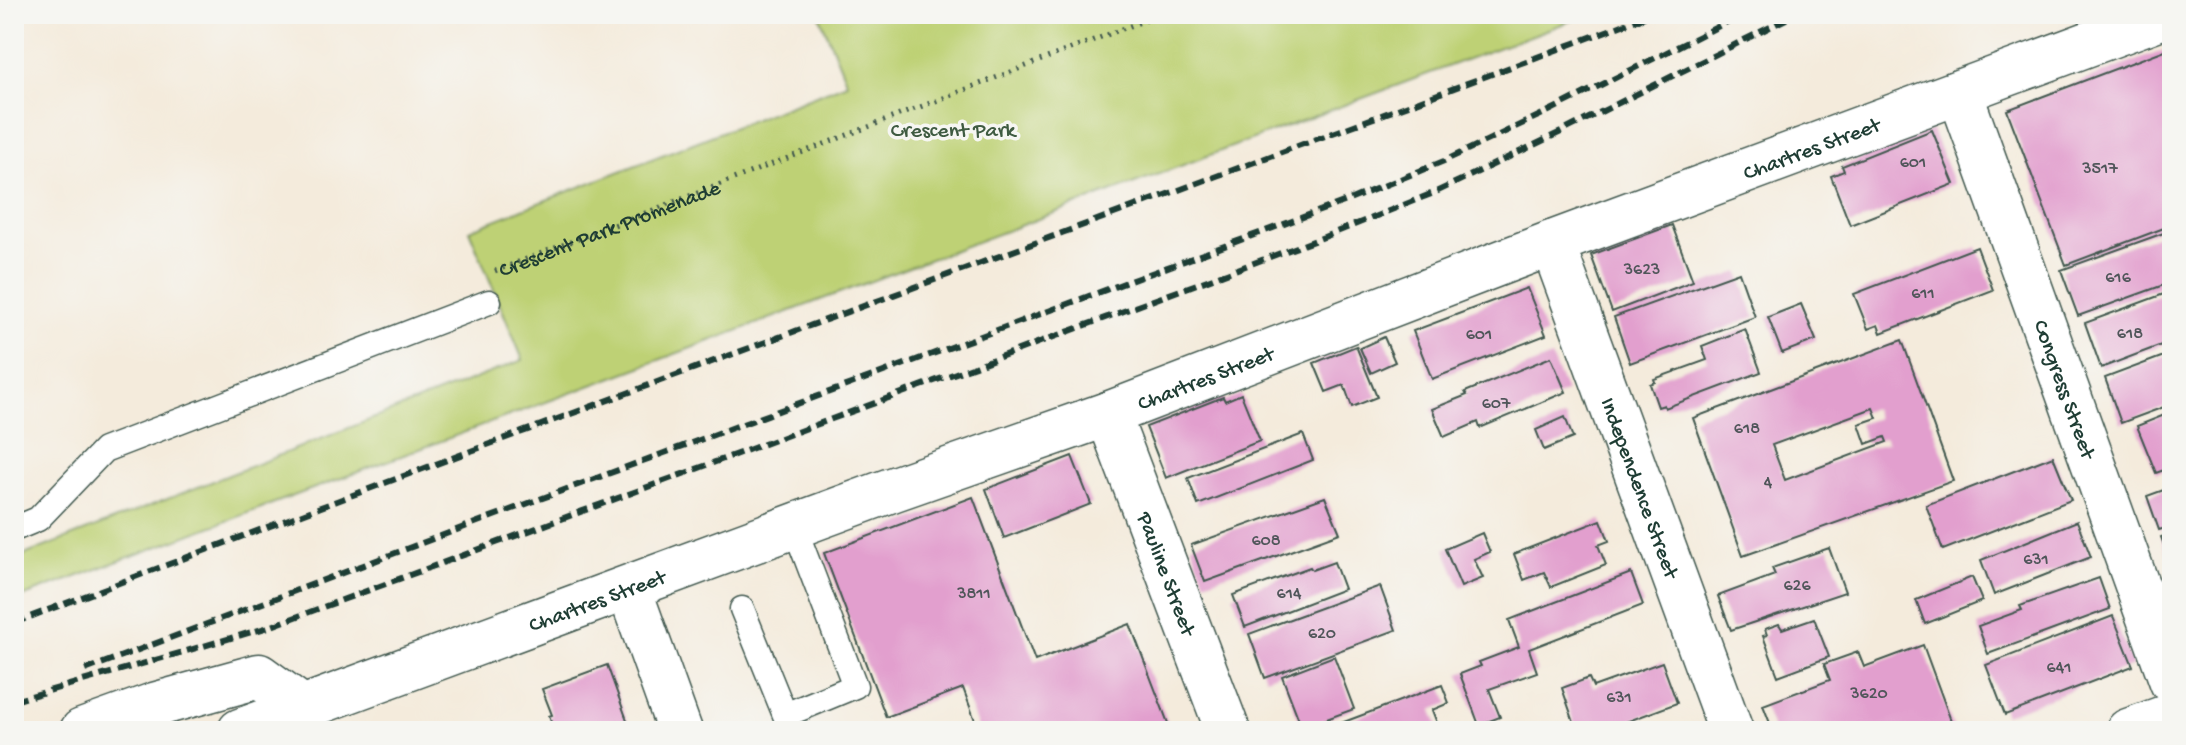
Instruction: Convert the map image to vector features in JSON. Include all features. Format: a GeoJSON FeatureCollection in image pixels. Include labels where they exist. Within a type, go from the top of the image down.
{"type":"FeatureCollection","features":[{"type":"Feature","properties":{"kind":"street","name":"Chartres Street"},"geometry":{"type":"LineString","coordinates":[[240,731],[894,489],[1108,414],[1552,243],[2169,14]]}},
{"type":"Feature","properties":{"kind":"street","name":"Congress Street"},"geometry":{"type":"LineString","coordinates":[[1960,93],[2172,682]]}},
{"type":"Feature","properties":{"kind":"street","name":"Independence Street"},"geometry":{"type":"LineString","coordinates":[[1552,243],[1731,731]]}},
{"type":"Feature","properties":{"kind":"street","name":"Pauline Street"},"geometry":{"type":"LineString","coordinates":[[1108,414],[1228,731]]}},
{"type":"Feature","properties":{"kind":"street"},"geometry":{"type":"LineString","coordinates":[[629,589],[680,731]]}},
{"type":"Feature","properties":{"kind":"street"},"geometry":{"type":"LineString","coordinates":[[82,731],[154,705],[259,676],[303,708]]}},
{"type":"Feature","properties":{"kind":"street"},"geometry":{"type":"LineString","coordinates":[[2128,731],[2172,715]]}},
{"type":"Feature","properties":{"kind":"lane","name":"Crescent Park Promenade"},"geometry":{"type":"LineString","coordinates":[[14,529],[38,519],[104,450],[489,302]]}},
{"type":"Feature","properties":{"kind":"lane"},"geometry":{"type":"LineString","coordinates":[[742,609],[785,715],[855,686],[794,526]]}},
{"type":"Feature","properties":{"kind":"path","name":"Crescent Park Promenade"},"geometry":{"type":"LineString","coordinates":[[489,302],[492,272],[1161,14]]}},
{"type":"Feature","properties":{"kind":"green space","name":"Crescent Park"},"geometry":{"type":"Polygon","coordinates":[[[819,14],[1589,14],[14,600],[14,559],[523,360],[469,230],[847,83],[819,14]]]}},
{"type":"Feature","properties":{"kind":"building"},"geometry":{"type":"Polygon","coordinates":[[[2165,50],[2172,69],[2172,225],[2066,265],[2007,110],[2165,50]]]}},
{"type":"Feature","properties":{"kind":"building"},"geometry":{"type":"Polygon","coordinates":[[[1932,130],[1954,184],[1850,225],[1831,176],[1844,171],[1842,166],[1932,130]]]}},
{"type":"Feature","properties":{"kind":"building"},"geometry":{"type":"Polygon","coordinates":[[[1672,225],[1693,281],[1612,312],[1591,255],[1672,225]]]}},
{"type":"Feature","properties":{"kind":"building"},"geometry":{"type":"Polygon","coordinates":[[[2172,230],[2172,282],[2078,316],[2061,270],[2172,230]]]}},
{"type":"Feature","properties":{"kind":"building"},"geometry":{"type":"Polygon","coordinates":[[[1977,247],[1993,290],[1881,333],[1878,325],[1868,329],[1854,294],[1977,247]]]}},
{"type":"Feature","properties":{"kind":"building"},"geometry":{"type":"Polygon","coordinates":[[[1739,272],[1755,317],[1630,363],[1614,317],[1739,272]]]}},
{"type":"Feature","properties":{"kind":"building"},"geometry":{"type":"Polygon","coordinates":[[[1527,288],[1546,335],[1432,379],[1413,331],[1527,288]]]}},
{"type":"Feature","properties":{"kind":"building"},"geometry":{"type":"Polygon","coordinates":[[[2172,291],[2172,341],[2101,368],[2085,323],[2172,291]]]}},
{"type":"Feature","properties":{"kind":"building"},"geometry":{"type":"Polygon","coordinates":[[[1801,304],[1816,340],[1782,353],[1768,317],[1801,304]]]}},
{"type":"Feature","properties":{"kind":"building"},"geometry":{"type":"Polygon","coordinates":[[[1745,329],[1761,372],[1665,408],[1664,405],[1658,407],[1650,384],[1655,382],[1654,379],[1707,360],[1702,346],[1745,329]]]}},
{"type":"Feature","properties":{"kind":"building"},"geometry":{"type":"Polygon","coordinates":[[[1384,337],[1395,362],[1371,373],[1360,348],[1384,337]]]}},
{"type":"Feature","properties":{"kind":"building"},"geometry":{"type":"Polygon","coordinates":[[[1902,340],[1953,481],[1743,556],[1693,418],[1902,340]],[[1873,408],[1772,445],[1785,480],[1887,442],[1885,437],[1866,444],[1859,424],[1877,418],[1873,408]]]}},
{"type":"Feature","properties":{"kind":"building"},"geometry":{"type":"Polygon","coordinates":[[[1356,346],[1377,397],[1352,407],[1344,385],[1326,392],[1314,363],[1356,346]]]}},
{"type":"Feature","properties":{"kind":"building"},"geometry":{"type":"Polygon","coordinates":[[[2172,353],[2172,404],[2121,423],[2105,378],[2172,353]]]}},
{"type":"Feature","properties":{"kind":"building"},"geometry":{"type":"Polygon","coordinates":[[[1551,357],[1566,392],[1480,428],[1478,422],[1444,437],[1432,409],[1551,357]]]}},
{"type":"Feature","properties":{"kind":"building"},"geometry":{"type":"Polygon","coordinates":[[[1241,394],[1260,441],[1166,478],[1146,427],[1223,397],[1225,401],[1241,394]]]}},
{"type":"Feature","properties":{"kind":"building"},"geometry":{"type":"Polygon","coordinates":[[[2172,412],[2172,467],[2156,473],[2137,426],[2172,412]]]}},
{"type":"Feature","properties":{"kind":"building"},"geometry":{"type":"Polygon","coordinates":[[[1565,417],[1573,438],[1544,450],[1536,430],[1565,417]]]}},
{"type":"Feature","properties":{"kind":"building"},"geometry":{"type":"Polygon","coordinates":[[[1303,434],[1313,460],[1198,505],[1188,478],[1303,434]]]}},
{"type":"Feature","properties":{"kind":"building"},"geometry":{"type":"Polygon","coordinates":[[[1072,456],[1091,504],[1004,538],[986,489],[1072,456]]]}},
{"type":"Feature","properties":{"kind":"building"},"geometry":{"type":"Polygon","coordinates":[[[2053,456],[2071,500],[1943,550],[1926,505],[2053,456]]]}},
{"type":"Feature","properties":{"kind":"building"},"geometry":{"type":"Polygon","coordinates":[[[2172,487],[2172,526],[2159,530],[2147,496],[2172,487]]]}},
{"type":"Feature","properties":{"kind":"building"},"geometry":{"type":"Polygon","coordinates":[[[973,497],[1035,661],[1130,624],[1171,731],[979,731],[963,688],[886,717],[824,553],[973,497]]]}},
{"type":"Feature","properties":{"kind":"building"},"geometry":{"type":"Polygon","coordinates":[[[1325,497],[1340,533],[1205,582],[1191,545],[1325,497]]]}},
{"type":"Feature","properties":{"kind":"building"},"geometry":{"type":"Polygon","coordinates":[[[1601,520],[1609,541],[1598,545],[1606,565],[1551,587],[1544,572],[1524,580],[1514,554],[1601,520]]]}},
{"type":"Feature","properties":{"kind":"building"},"geometry":{"type":"Polygon","coordinates":[[[2077,521],[2091,557],[1994,595],[1981,560],[2077,521]]]}},
{"type":"Feature","properties":{"kind":"building"},"geometry":{"type":"Polygon","coordinates":[[[1482,533],[1490,552],[1474,559],[1483,578],[1461,587],[1445,549],[1482,533]]]}},
{"type":"Feature","properties":{"kind":"building"},"geometry":{"type":"Polygon","coordinates":[[[2172,533],[2172,566],[2161,537],[2172,533]]]}},
{"type":"Feature","properties":{"kind":"building"},"geometry":{"type":"Polygon","coordinates":[[[1829,548],[1845,592],[1731,630],[1718,596],[1775,575],[1772,568],[1829,548]]]}},
{"type":"Feature","properties":{"kind":"building"},"geometry":{"type":"Polygon","coordinates":[[[1334,562],[1344,589],[1245,627],[1233,595],[1310,567],[1312,570],[1334,562]]]}},
{"type":"Feature","properties":{"kind":"building"},"geometry":{"type":"Polygon","coordinates":[[[1631,573],[1643,605],[1529,649],[1537,672],[1489,689],[1500,717],[1479,725],[1460,674],[1481,666],[1479,662],[1519,647],[1509,620],[1631,573]]]}},
{"type":"Feature","properties":{"kind":"building"},"geometry":{"type":"Polygon","coordinates":[[[1972,577],[1982,601],[1925,624],[1916,600],[1972,577]]]}},
{"type":"Feature","properties":{"kind":"building"},"geometry":{"type":"Polygon","coordinates":[[[2099,578],[2110,609],[1988,654],[1978,626],[2022,610],[2020,606],[2099,578]]]}},
{"type":"Feature","properties":{"kind":"building"},"geometry":{"type":"Polygon","coordinates":[[[1380,586],[1396,630],[1265,678],[1249,634],[1380,586]]]}},
{"type":"Feature","properties":{"kind":"building"},"geometry":{"type":"Polygon","coordinates":[[[2113,616],[2133,666],[2005,715],[1986,665],[2113,616]]]}},
{"type":"Feature","properties":{"kind":"building"},"geometry":{"type":"Polygon","coordinates":[[[1814,618],[1829,657],[1778,676],[1763,636],[1767,635],[1765,629],[1779,624],[1782,629],[1814,618]]]}},
{"type":"Feature","properties":{"kind":"building"},"geometry":{"type":"Polygon","coordinates":[[[1923,645],[1954,729],[1773,731],[1763,705],[1830,680],[1824,664],[1858,652],[1864,667],[1923,645]]]}},
{"type":"Feature","properties":{"kind":"building"},"geometry":{"type":"Polygon","coordinates":[[[1334,656],[1354,709],[1302,728],[1282,676],[1334,656]]]}},
{"type":"Feature","properties":{"kind":"building"},"geometry":{"type":"Polygon","coordinates":[[[1662,662],[1677,703],[1602,731],[1577,731],[1562,688],[1589,678],[1593,687],[1662,662]]]}},
{"type":"Feature","properties":{"kind":"building"},"geometry":{"type":"Polygon","coordinates":[[[607,665],[631,731],[554,731],[549,716],[552,715],[542,689],[607,665]]]}},
{"type":"Feature","properties":{"kind":"building"},"geometry":{"type":"Polygon","coordinates":[[[1442,685],[1449,703],[1432,710],[1440,731],[1320,731],[1442,685]]]}},
{"type":"Feature","properties":{"kind":"railway"},"geometry":{"type":"LineString","coordinates":[[14,623],[1652,14]]}},
{"type":"Feature","properties":{"kind":"railway"},"geometry":{"type":"LineString","coordinates":[[85,670],[1349,200],[1444,161],[1743,14]]}},
{"type":"Feature","properties":{"kind":"railway"},"geometry":{"type":"LineString","coordinates":[[14,701],[269,627],[1324,237],[1436,192],[1796,14]]}}]}
